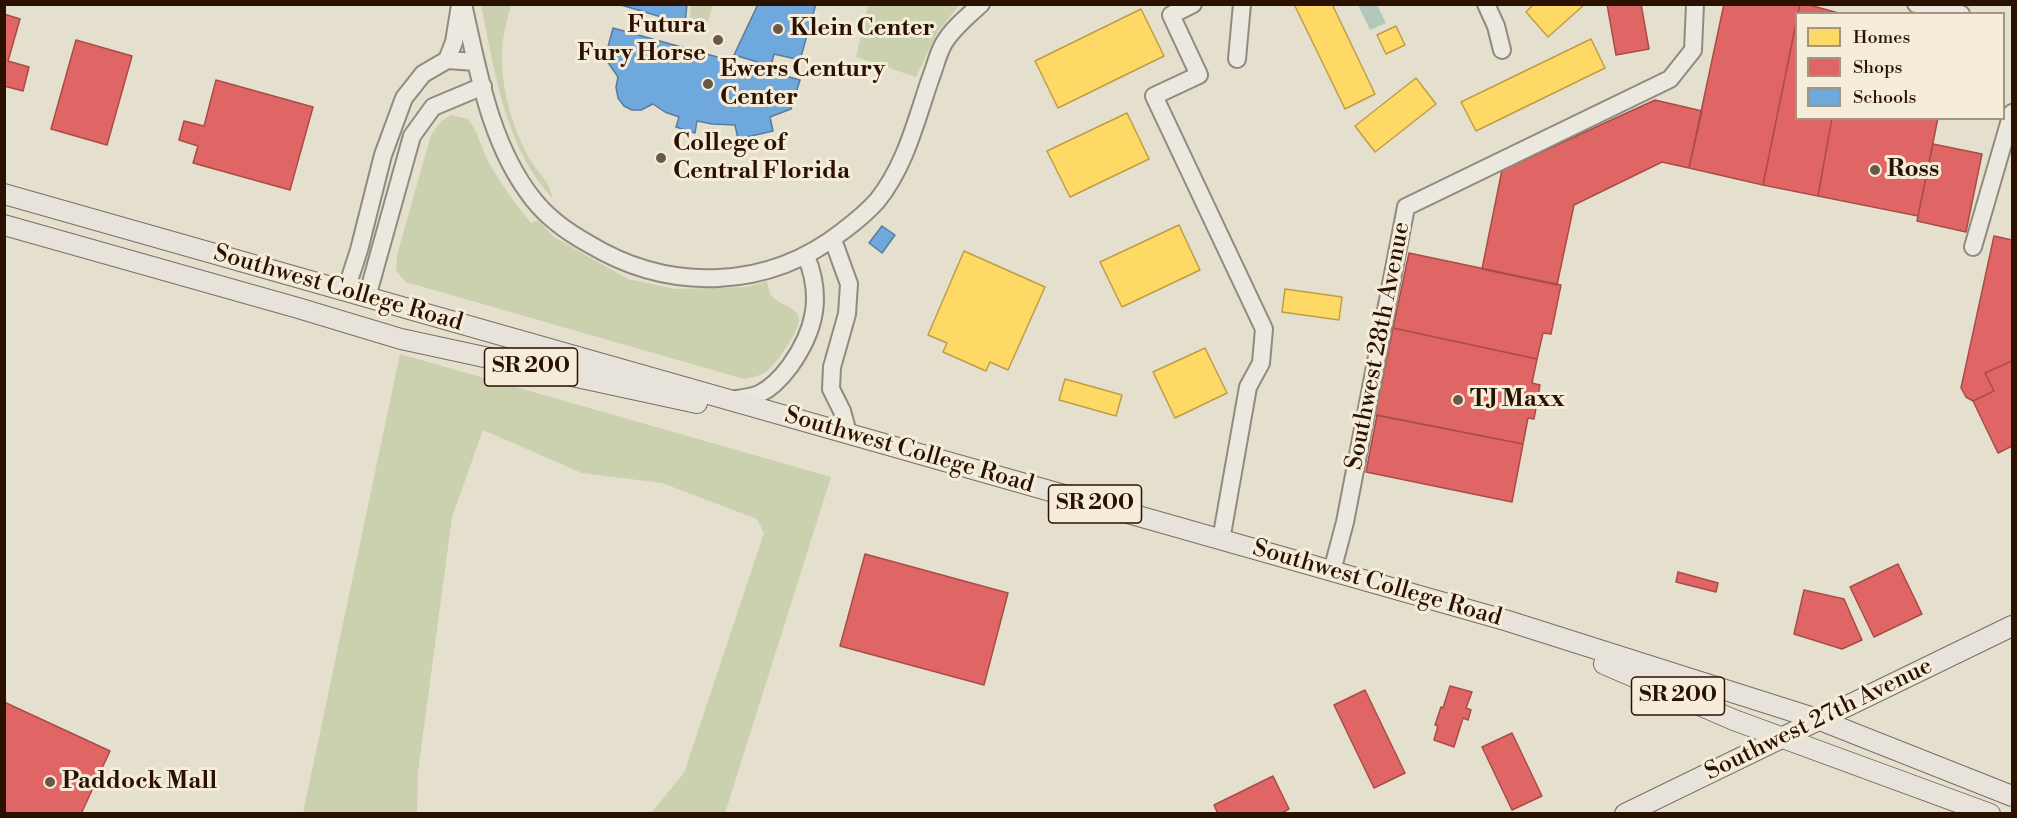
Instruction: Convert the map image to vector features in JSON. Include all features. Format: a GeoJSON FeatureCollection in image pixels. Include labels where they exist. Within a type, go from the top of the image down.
{"type":"FeatureCollection","features":[{"type":"Feature","properties":{"kind":"main road","name":"Southwest College Road"},"geometry":{"type":"LineString","coordinates":[[4,194],[1508,621],[1820,720],[2013,796]]}},
{"type":"Feature","properties":{"kind":"main road","name":"Southwest College Road"},"geometry":{"type":"LineString","coordinates":[[4,225],[400,339],[727,409],[1573,650],[1734,720],[1990,813]]}},
{"type":"Feature","properties":{"kind":"main road","name":"Southwest 27th Avenue"},"geometry":{"type":"LineString","coordinates":[[1626,813],[2013,626]]}},
{"type":"Feature","properties":{"kind":"street"},"geometry":{"type":"LineString","coordinates":[[447,60],[454,42],[461,4]]}},
{"type":"Feature","properties":{"kind":"street"},"geometry":{"type":"LineString","coordinates":[[461,4],[498,135],[513,169],[533,200],[568,232],[606,254],[660,273],[708,280],[761,273],[806,256],[833,240],[877,201],[901,163],[916,127],[944,44],[963,20],[981,4]]}},
{"type":"Feature","properties":{"kind":"street"},"geometry":{"type":"LineString","coordinates":[[1193,4],[1171,15],[1199,75],[1154,96],[1264,329],[1261,363],[1248,387],[1221,540]]}},
{"type":"Feature","properties":{"kind":"street"},"geometry":{"type":"LineString","coordinates":[[1237,58],[1242,4]]}},
{"type":"Feature","properties":{"kind":"street"},"geometry":{"type":"LineString","coordinates":[[1486,4],[1496,26],[1502,50]]}},
{"type":"Feature","properties":{"kind":"street","name":"Southwest 28th Avenue"},"geometry":{"type":"LineString","coordinates":[[1332,571],[1345,522],[1406,207],[1670,79],[1692,50],[1695,4]]}},
{"type":"Feature","properties":{"kind":"street"},"geometry":{"type":"LineString","coordinates":[[1916,4],[1952,12]]}},
{"type":"Feature","properties":{"kind":"street"},"geometry":{"type":"LineString","coordinates":[[346,290],[359,250],[383,154],[404,98],[423,74],[447,60],[476,62]]}},
{"type":"Feature","properties":{"kind":"street"},"geometry":{"type":"LineString","coordinates":[[367,297],[412,136],[433,107],[483,87]]}},
{"type":"Feature","properties":{"kind":"street"},"geometry":{"type":"LineString","coordinates":[[1973,247],[2010,111]]}},
{"type":"Feature","properties":{"kind":"street"},"geometry":{"type":"LineString","coordinates":[[394,126],[412,136]]}},
{"type":"Feature","properties":{"kind":"street"},"geometry":{"type":"LineString","coordinates":[[833,240],[849,284],[847,314],[832,367],[831,389],[842,411],[848,433]]}},
{"type":"Feature","properties":{"kind":"street"},"geometry":{"type":"LineString","coordinates":[[731,400],[759,394],[776,382],[801,350],[813,321],[815,292],[814,275],[806,256]]}},
{"type":"Feature","properties":{"kind":"shaded area"},"geometry":{"type":"Polygon","coordinates":[[[868,4],[959,5],[937,33],[916,77],[856,57],[868,4]]]}},
{"type":"Feature","properties":{"kind":"shaded area"},"geometry":{"type":"Polygon","coordinates":[[[481,5],[511,5],[502,48],[503,80],[512,120],[522,144],[531,162],[549,187],[553,199],[536,178],[512,132],[497,82],[481,5]]]}},
{"type":"Feature","properties":{"kind":"shaded area"},"geometry":{"type":"Polygon","coordinates":[[[691,5],[713,5],[705,31],[689,27],[691,5]]]}},
{"type":"Feature","properties":{"kind":"shaded area"},"geometry":{"type":"Polygon","coordinates":[[[1358,5],[1377,5],[1386,23],[1370,30],[1358,5]]]}},
{"type":"Feature","properties":{"kind":"shaded area"},"geometry":{"type":"Polygon","coordinates":[[[451,115],[468,119],[508,194],[531,223],[538,220],[554,237],[628,279],[675,289],[747,287],[767,281],[771,295],[777,301],[793,309],[798,315],[797,327],[782,353],[767,371],[744,379],[406,282],[396,271],[397,255],[431,135],[441,121],[451,115]]]}},
{"type":"Feature","properties":{"kind":"shaded area"},"geometry":{"type":"Polygon","coordinates":[[[400,354],[831,477],[725,813],[651,813],[684,773],[764,533],[757,519],[662,483],[582,473],[483,430],[452,517],[418,772],[417,813],[303,813],[400,354]]]}},
{"type":"Feature","properties":{"kind":"building: Homes"},"geometry":{"type":"Polygon","coordinates":[[[1294,4],[1332,4],[1375,94],[1345,109],[1294,4]]]}},
{"type":"Feature","properties":{"kind":"building: Homes"},"geometry":{"type":"Polygon","coordinates":[[[1534,4],[1585,4],[1548,37],[1526,12],[1534,4]]]}},
{"type":"Feature","properties":{"kind":"building: Homes"},"geometry":{"type":"Polygon","coordinates":[[[1141,9],[1164,56],[1058,108],[1035,61],[1141,9]]]}},
{"type":"Feature","properties":{"kind":"building: Homes"},"geometry":{"type":"Polygon","coordinates":[[[1396,26],[1405,45],[1386,54],[1377,35],[1396,26]]]}},
{"type":"Feature","properties":{"kind":"building: Homes"},"geometry":{"type":"Polygon","coordinates":[[[1591,39],[1605,68],[1476,131],[1461,102],[1591,39]]]}},
{"type":"Feature","properties":{"kind":"building: Homes"},"geometry":{"type":"Polygon","coordinates":[[[1416,78],[1436,104],[1375,152],[1355,126],[1416,78]]]}},
{"type":"Feature","properties":{"kind":"building: Homes"},"geometry":{"type":"Polygon","coordinates":[[[1127,113],[1149,159],[1070,197],[1047,151],[1127,113]]]}},
{"type":"Feature","properties":{"kind":"building: Homes"},"geometry":{"type":"Polygon","coordinates":[[[1179,225],[1200,270],[1122,307],[1100,262],[1179,225]]]}},
{"type":"Feature","properties":{"kind":"building: Homes"},"geometry":{"type":"Polygon","coordinates":[[[964,251],[1045,287],[1008,370],[990,362],[986,371],[943,352],[947,343],[928,335],[964,251]]]}},
{"type":"Feature","properties":{"kind":"building: Homes"},"geometry":{"type":"Polygon","coordinates":[[[1285,289],[1342,297],[1339,320],[1282,312],[1285,289]]]}},
{"type":"Feature","properties":{"kind":"building: Homes"},"geometry":{"type":"Polygon","coordinates":[[[1205,348],[1227,393],[1175,418],[1153,372],[1205,348]]]}},
{"type":"Feature","properties":{"kind":"building: Homes"},"geometry":{"type":"Polygon","coordinates":[[[1065,379],[1122,395],[1116,416],[1059,400],[1065,379]]]}},
{"type":"Feature","properties":{"kind":"building: Shops"},"geometry":{"type":"Polygon","coordinates":[[[1607,4],[1641,4],[1649,49],[1616,55],[1607,4]]]}},
{"type":"Feature","properties":{"kind":"building: Shops"},"geometry":{"type":"Polygon","coordinates":[[[1724,4],[1800,4],[1798,12],[1795,12],[1795,28],[1763,185],[1689,168],[1724,4]]]}},
{"type":"Feature","properties":{"kind":"building: Shops"},"geometry":{"type":"Polygon","coordinates":[[[1800,4],[1806,4],[1835,12],[1798,12],[1800,4]]]}},
{"type":"Feature","properties":{"kind":"building: Shops"},"geometry":{"type":"Polygon","coordinates":[[[4,14],[20,19],[8,61],[29,67],[23,91],[4,86],[4,14]]]}},
{"type":"Feature","properties":{"kind":"building: Shops"},"geometry":{"type":"Polygon","coordinates":[[[1795,28],[1795,120],[1832,120],[1818,196],[1763,185],[1795,28]]]}},
{"type":"Feature","properties":{"kind":"building: Shops"},"geometry":{"type":"Polygon","coordinates":[[[76,40],[132,56],[107,145],[51,129],[76,40]]]}},
{"type":"Feature","properties":{"kind":"building: Shops"},"geometry":{"type":"Polygon","coordinates":[[[216,80],[313,107],[290,190],[193,163],[198,146],[179,140],[184,121],[204,126],[216,80]]]}},
{"type":"Feature","properties":{"kind":"building: Shops"},"geometry":{"type":"Polygon","coordinates":[[[1655,100],[1702,111],[1689,168],[1662,162],[1574,205],[1557,285],[1482,269],[1502,170],[1655,100]]]}},
{"type":"Feature","properties":{"kind":"building: Shops","name":"Ross"},"geometry":{"type":"Polygon","coordinates":[[[1832,120],[1938,120],[1918,216],[1818,196],[1832,120]]]}},
{"type":"Feature","properties":{"kind":"building: Shops"},"geometry":{"type":"Polygon","coordinates":[[[1933,144],[1982,154],[1966,232],[1917,221],[1933,144]]]}},
{"type":"Feature","properties":{"kind":"building: Shops"},"geometry":{"type":"Polygon","coordinates":[[[1994,236],[2012,240],[2012,361],[1985,373],[1994,391],[1973,401],[1966,397],[1961,388],[1994,236]]]}},
{"type":"Feature","properties":{"kind":"building: Shops"},"geometry":{"type":"Polygon","coordinates":[[[1409,253],[1561,285],[1551,334],[1543,333],[1537,359],[1393,328],[1409,253]]]}},
{"type":"Feature","properties":{"kind":"building: Shops","name":"TJ Maxx"},"geometry":{"type":"Polygon","coordinates":[[[1393,328],[1537,359],[1532,383],[1540,385],[1534,419],[1528,418],[1523,444],[1375,415],[1393,328]]]}},
{"type":"Feature","properties":{"kind":"building: Shops"},"geometry":{"type":"Polygon","coordinates":[[[2012,361],[2012,446],[1998,453],[1973,401],[1994,391],[1985,373],[2012,361]]]}},
{"type":"Feature","properties":{"kind":"building: Shops"},"geometry":{"type":"Polygon","coordinates":[[[1377,415],[1523,444],[1512,502],[1366,472],[1377,415]]]}},
{"type":"Feature","properties":{"kind":"building: Shops"},"geometry":{"type":"Polygon","coordinates":[[[865,554],[1008,593],[984,685],[840,646],[865,554]]]}},
{"type":"Feature","properties":{"kind":"building: Shops"},"geometry":{"type":"Polygon","coordinates":[[[1898,564],[1922,614],[1874,637],[1850,587],[1898,564]]]}},
{"type":"Feature","properties":{"kind":"building: Shops"},"geometry":{"type":"Polygon","coordinates":[[[1678,572],[1718,583],[1716,592],[1676,582],[1678,572]]]}},
{"type":"Feature","properties":{"kind":"building: Shops"},"geometry":{"type":"Polygon","coordinates":[[[1804,590],[1844,599],[1862,640],[1842,649],[1794,634],[1804,590]]]}},
{"type":"Feature","properties":{"kind":"building: Shops"},"geometry":{"type":"Polygon","coordinates":[[[1450,686],[1472,692],[1466,708],[1471,710],[1468,720],[1463,718],[1454,747],[1434,740],[1438,726],[1435,725],[1450,686]]]}},
{"type":"Feature","properties":{"kind":"building: Shops"},"geometry":{"type":"Polygon","coordinates":[[[1365,690],[1405,773],[1374,788],[1334,705],[1365,690]]]}},
{"type":"Feature","properties":{"kind":"building: Shops","name":"Paddock Mall"},"geometry":{"type":"Polygon","coordinates":[[[4,702],[110,751],[81,814],[4,814],[4,702]]]}},
{"type":"Feature","properties":{"kind":"building: Shops"},"geometry":{"type":"Polygon","coordinates":[[[1512,733],[1542,796],[1512,810],[1482,747],[1512,733]]]}},
{"type":"Feature","properties":{"kind":"building: Shops"},"geometry":{"type":"Polygon","coordinates":[[[1273,776],[1289,809],[1280,814],[1218,814],[1214,805],[1273,776]]]}},
{"type":"Feature","properties":{"kind":"building: Schools"},"geometry":{"type":"Polygon","coordinates":[[[687,4],[685,24],[621,5],[687,4]]]}},
{"type":"Feature","properties":{"kind":"building: Schools","name":"Klein Center"},"geometry":{"type":"Polygon","coordinates":[[[758,4],[816,4],[800,60],[774,54],[771,66],[734,55],[758,4]]]}},
{"type":"Feature","properties":{"kind":"building: Schools","name":"Ewers Century Center"},"geometry":{"type":"Polygon","coordinates":[[[613,28],[800,80],[791,109],[770,117],[773,131],[738,139],[735,125],[697,121],[695,133],[676,127],[679,117],[653,104],[641,110],[632,110],[624,106],[618,98],[616,87],[618,77],[605,58],[613,28]]]}},
{"type":"Feature","properties":{"kind":"building: Schools"},"geometry":{"type":"Polygon","coordinates":[[[882,226],[895,235],[882,253],[869,243],[882,226]]]}},
{"type":"Feature","properties":{"kind":"place","name":"Klein Center"},"geometry":{"type":"Point","coordinates":[778,29]}},
{"type":"Feature","properties":{"kind":"place","name":"Futura Fury Horse"},"geometry":{"type":"Point","coordinates":[718,40]}},
{"type":"Feature","properties":{"kind":"place","name":"Ewers Century Center"},"geometry":{"type":"Point","coordinates":[708,84]}},
{"type":"Feature","properties":{"kind":"place","name":"College of Central Florida"},"geometry":{"type":"Point","coordinates":[661,158]}},
{"type":"Feature","properties":{"kind":"place","name":"Ross"},"geometry":{"type":"Point","coordinates":[1875,170]}},
{"type":"Feature","properties":{"kind":"place","name":"TJ Maxx"},"geometry":{"type":"Point","coordinates":[1458,400]}},
{"type":"Feature","properties":{"kind":"place","name":"Paddock Mall"},"geometry":{"type":"Point","coordinates":[50,782]}}]}
